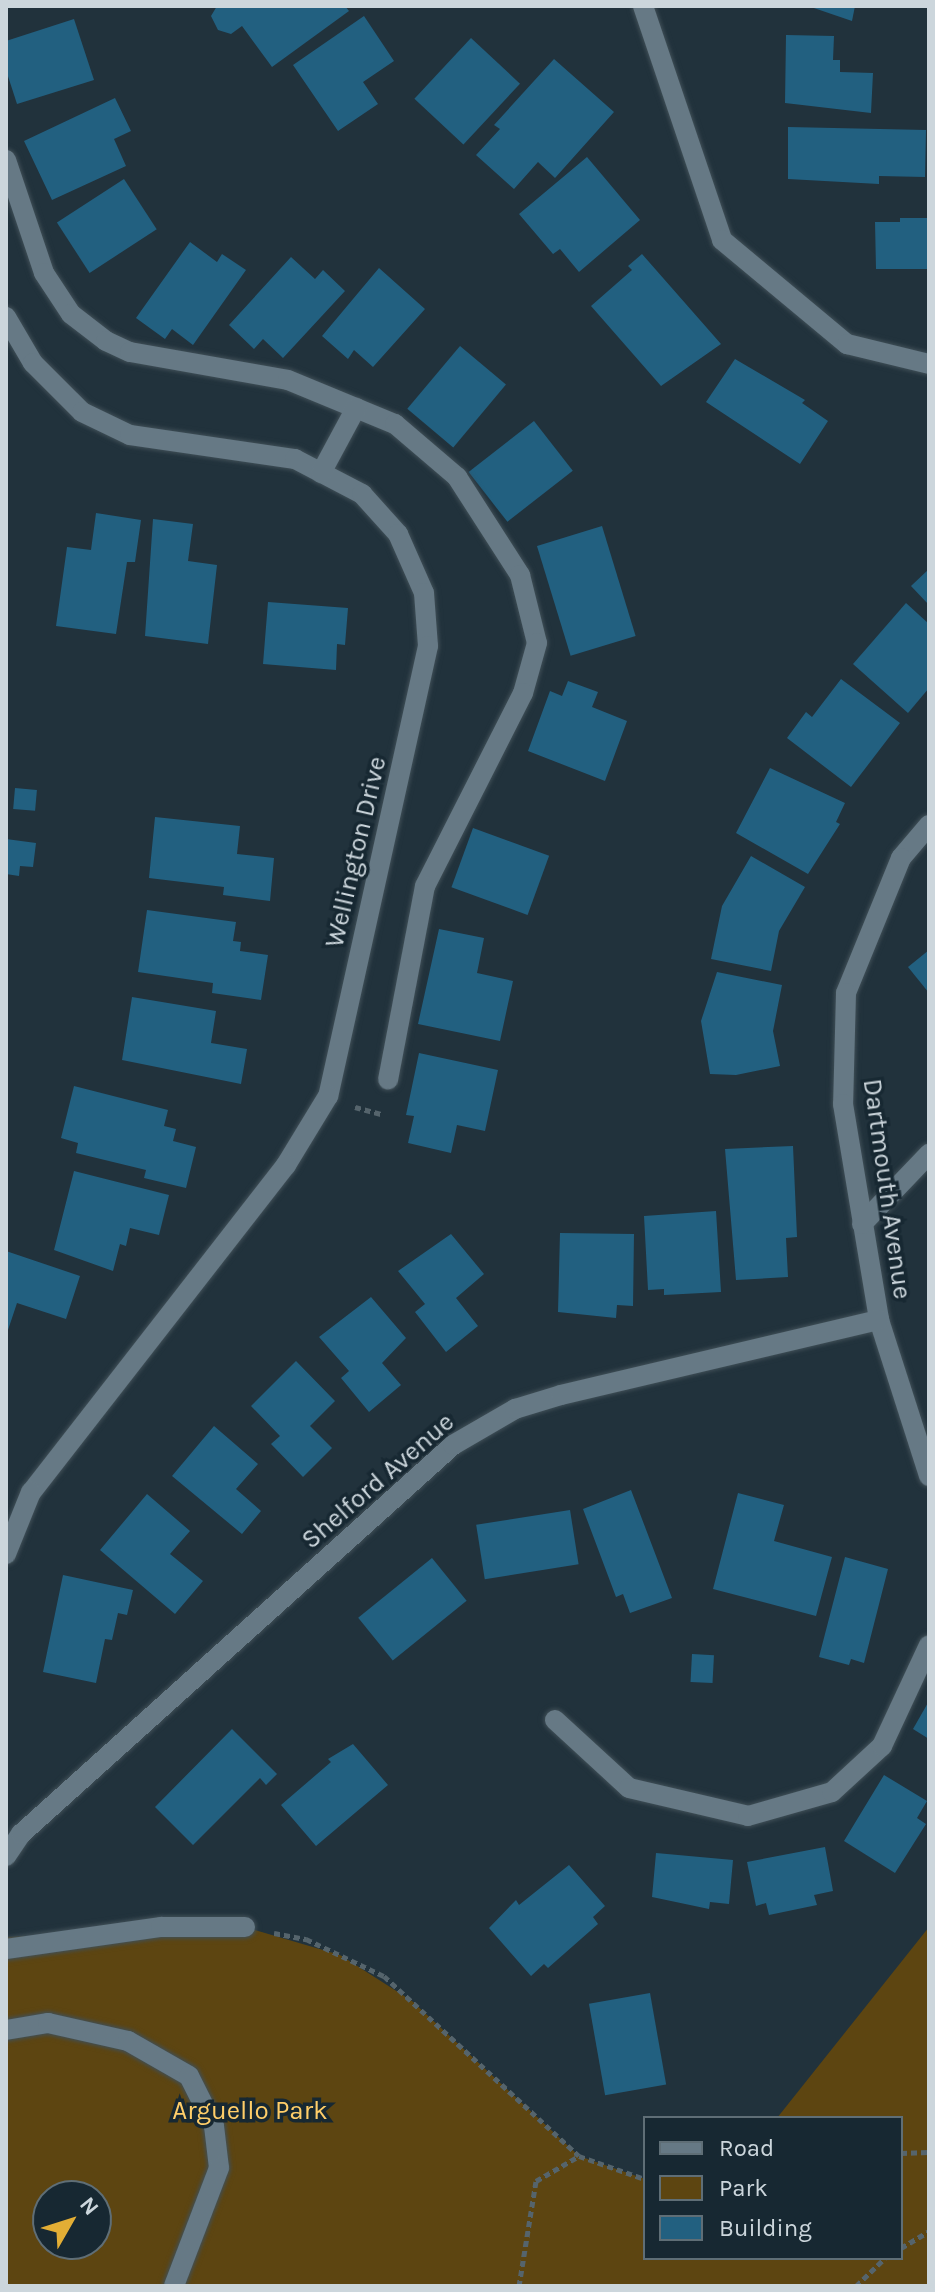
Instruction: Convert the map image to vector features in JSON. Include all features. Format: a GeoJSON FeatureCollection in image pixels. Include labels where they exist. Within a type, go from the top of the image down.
{"type":"FeatureCollection","features":[{"type":"Feature","properties":{"kind":"street"},"geometry":{"type":"LineString","coordinates":[[643,6],[722,240],[847,344],[929,364]]}},
{"type":"Feature","properties":{"kind":"street"},"geometry":{"type":"LineString","coordinates":[[6,160],[44,273],[71,314],[106,341],[130,352],[288,380],[395,424],[457,477],[520,575],[537,643],[523,693],[425,886],[388,1080]]}},
{"type":"Feature","properties":{"kind":"street","name":"Wellington Drive"},"geometry":{"type":"LineString","coordinates":[[6,317],[33,363],[82,412],[130,435],[295,459],[362,494],[398,534],[424,593],[428,646],[328,1096],[286,1165],[31,1492],[6,1554]]}},
{"type":"Feature","properties":{"kind":"street"},"geometry":{"type":"LineString","coordinates":[[321,473],[356,408]]}},
{"type":"Feature","properties":{"kind":"street","name":"Dartmouth Avenue"},"geometry":{"type":"LineString","coordinates":[[929,825],[901,858],[846,993],[843,1104],[879,1320],[929,1476]]}},
{"type":"Feature","properties":{"kind":"street"},"geometry":{"type":"LineString","coordinates":[[862,1224],[929,1154]]}},
{"type":"Feature","properties":{"kind":"street","name":"Shelford Avenue"},"geometry":{"type":"LineString","coordinates":[[6,1856],[21,1834],[453,1445],[515,1409],[561,1395],[879,1320]]}},
{"type":"Feature","properties":{"kind":"street"},"geometry":{"type":"LineString","coordinates":[[555,1720],[629,1788],[748,1816],[832,1792],[882,1746],[929,1645]]}},
{"type":"Feature","properties":{"kind":"street"},"geometry":{"type":"LineString","coordinates":[[6,1949],[161,1927],[245,1927]]}},
{"type":"Feature","properties":{"kind":"street"},"geometry":{"type":"LineString","coordinates":[[6,2030],[48,2023],[128,2041],[189,2076],[214,2126],[219,2168],[174,2286]]}},
{"type":"Feature","properties":{"kind":"path"},"geometry":{"type":"LineString","coordinates":[[245,1927],[306,1939],[384,1976],[579,2156],[643,2178]]}},
{"type":"Feature","properties":{"kind":"path"},"geometry":{"type":"LineString","coordinates":[[903,2153],[929,2152]]}},
{"type":"Feature","properties":{"kind":"path"},"geometry":{"type":"LineString","coordinates":[[519,2286],[536,2181],[579,2156]]}},
{"type":"Feature","properties":{"kind":"path"},"geometry":{"type":"LineString","coordinates":[[903,2247],[929,2231]]}},
{"type":"Feature","properties":{"kind":"path"},"geometry":{"type":"LineString","coordinates":[[856,2286],[883,2260]]}},
{"type":"Feature","properties":{"kind":"green space","name":"Arguello Park"},"geometry":{"type":"Polygon","coordinates":[[[245,1927],[340,1955],[412,2001],[579,2156],[643,2178],[643,2260],[903,2260],[903,2116],[779,2116],[929,1927],[929,2286],[6,2286],[6,1937],[245,1927]]]}},
{"type":"Feature","properties":{"kind":"building"},"geometry":{"type":"Polygon","coordinates":[[[217,6],[345,6],[349,11],[272,67],[242,26],[231,34],[218,30],[211,16],[217,6]]]}},
{"type":"Feature","properties":{"kind":"building"},"geometry":{"type":"Polygon","coordinates":[[[808,6],[855,6],[852,21],[808,6]]]}},
{"type":"Feature","properties":{"kind":"building"},"geometry":{"type":"Polygon","coordinates":[[[364,16],[394,61],[363,82],[378,104],[338,131],[293,65],[364,16]]]}},
{"type":"Feature","properties":{"kind":"building"},"geometry":{"type":"Polygon","coordinates":[[[74,19],[94,80],[17,104],[6,70],[6,41],[74,19]]]}},
{"type":"Feature","properties":{"kind":"building"},"geometry":{"type":"Polygon","coordinates":[[[786,35],[834,36],[833,60],[840,60],[840,72],[873,73],[871,113],[785,103],[786,35]]]}},
{"type":"Feature","properties":{"kind":"building"},"geometry":{"type":"Polygon","coordinates":[[[471,38],[520,84],[463,144],[414,99],[471,38]]]}},
{"type":"Feature","properties":{"kind":"building"},"geometry":{"type":"Polygon","coordinates":[[[554,59],[614,112],[555,178],[538,162],[514,189],[476,155],[500,129],[494,125],[554,59]]]}},
{"type":"Feature","properties":{"kind":"building"},"geometry":{"type":"Polygon","coordinates":[[[115,98],[131,131],[114,139],[126,166],[52,200],[24,141],[115,98]]]}},
{"type":"Feature","properties":{"kind":"building"},"geometry":{"type":"Polygon","coordinates":[[[788,127],[926,130],[925,177],[879,176],[879,184],[788,179],[788,127]]]}},
{"type":"Feature","properties":{"kind":"building"},"geometry":{"type":"Polygon","coordinates":[[[587,157],[640,220],[579,272],[560,249],[553,254],[519,214],[587,157]]]}},
{"type":"Feature","properties":{"kind":"building"},"geometry":{"type":"Polygon","coordinates":[[[124,179],[157,229],[90,273],[57,223],[124,179]]]}},
{"type":"Feature","properties":{"kind":"building"},"geometry":{"type":"Polygon","coordinates":[[[900,218],[929,218],[929,269],[876,269],[875,222],[900,222],[900,218]]]}},
{"type":"Feature","properties":{"kind":"building"},"geometry":{"type":"Polygon","coordinates":[[[190,242],[217,262],[222,254],[246,270],[193,345],[172,329],[165,339],[136,318],[190,242]]]}},
{"type":"Feature","properties":{"kind":"building"},"geometry":{"type":"Polygon","coordinates":[[[642,254],[721,344],[661,386],[591,306],[632,270],[628,266],[642,254]]]}},
{"type":"Feature","properties":{"kind":"building"},"geometry":{"type":"Polygon","coordinates":[[[291,257],[315,279],[323,270],[345,291],[283,358],[263,339],[254,349],[229,325],[291,257]]]}},
{"type":"Feature","properties":{"kind":"building"},"geometry":{"type":"Polygon","coordinates":[[[379,268],[425,309],[373,367],[354,350],[348,359],[322,336],[379,268]]]}},
{"type":"Feature","properties":{"kind":"building"},"geometry":{"type":"Polygon","coordinates":[[[460,346],[506,385],[453,447],[407,409],[460,346]]]}},
{"type":"Feature","properties":{"kind":"building"},"geometry":{"type":"Polygon","coordinates":[[[735,359],[805,400],[802,403],[828,421],[800,464],[706,402],[735,359]]]}},
{"type":"Feature","properties":{"kind":"building"},"geometry":{"type":"Polygon","coordinates":[[[534,421],[573,471],[507,522],[469,472],[534,421]]]}},
{"type":"Feature","properties":{"kind":"building"},"geometry":{"type":"Polygon","coordinates":[[[96,513],[141,520],[135,562],[127,562],[116,634],[56,626],[67,547],[91,550],[96,513]]]}},
{"type":"Feature","properties":{"kind":"building"},"geometry":{"type":"Polygon","coordinates":[[[153,519],[193,524],[188,561],[217,565],[208,644],[145,636],[153,519]]]}},
{"type":"Feature","properties":{"kind":"building"},"geometry":{"type":"Polygon","coordinates":[[[602,526],[636,636],[571,656],[537,546],[602,526]]]}},
{"type":"Feature","properties":{"kind":"building"},"geometry":{"type":"Polygon","coordinates":[[[929,569],[929,605],[911,586],[929,569]]]}},
{"type":"Feature","properties":{"kind":"building"},"geometry":{"type":"Polygon","coordinates":[[[268,602],[348,608],[345,645],[337,644],[336,670],[263,664],[268,602]]]}},
{"type":"Feature","properties":{"kind":"building"},"geometry":{"type":"Polygon","coordinates":[[[906,603],[929,624],[929,688],[908,713],[853,664],[906,603]]]}},
{"type":"Feature","properties":{"kind":"building"},"geometry":{"type":"Polygon","coordinates":[[[841,679],[900,723],[851,787],[787,738],[806,712],[812,717],[841,679]]]}},
{"type":"Feature","properties":{"kind":"building"},"geometry":{"type":"Polygon","coordinates":[[[568,681],[598,692],[592,707],[627,721],[605,781],[528,751],[550,691],[562,696],[568,681]]]}},
{"type":"Feature","properties":{"kind":"building"},"geometry":{"type":"Polygon","coordinates":[[[770,768],[845,803],[836,822],[840,824],[808,874],[736,833],[770,768]]]}},
{"type":"Feature","properties":{"kind":"building"},"geometry":{"type":"Polygon","coordinates":[[[15,788],[37,790],[35,811],[13,809],[15,788]]]}},
{"type":"Feature","properties":{"kind":"building"},"geometry":{"type":"Polygon","coordinates":[[[155,817],[240,826],[237,854],[274,858],[270,901],[223,895],[224,887],[149,878],[155,817]]]}},
{"type":"Feature","properties":{"kind":"building"},"geometry":{"type":"Polygon","coordinates":[[[473,828],[549,856],[528,915],[451,887],[473,828]]]}},
{"type":"Feature","properties":{"kind":"building"},"geometry":{"type":"Polygon","coordinates":[[[6,839],[36,843],[33,867],[20,866],[19,876],[6,874],[6,839]]]}},
{"type":"Feature","properties":{"kind":"building"},"geometry":{"type":"Polygon","coordinates":[[[751,856],[805,887],[779,931],[771,971],[711,959],[722,906],[751,856]]]}},
{"type":"Feature","properties":{"kind":"building"},"geometry":{"type":"Polygon","coordinates":[[[147,910],[236,922],[233,941],[241,942],[240,951],[268,955],[261,1000],[212,993],[213,983],[138,972],[147,910]]]}},
{"type":"Feature","properties":{"kind":"building"},"geometry":{"type":"Polygon","coordinates":[[[439,929],[484,938],[477,973],[513,981],[500,1041],[418,1024],[439,929]]]}},
{"type":"Feature","properties":{"kind":"building"},"geometry":{"type":"Polygon","coordinates":[[[929,950],[929,993],[908,967],[929,950]]]}},
{"type":"Feature","properties":{"kind":"building"},"geometry":{"type":"Polygon","coordinates":[[[717,972],[782,985],[773,1031],[780,1066],[736,1075],[710,1074],[701,1021],[717,972]]]}},
{"type":"Feature","properties":{"kind":"building"},"geometry":{"type":"Polygon","coordinates":[[[132,997],[216,1011],[211,1043],[247,1049],[241,1084],[122,1060],[132,997]]]}},
{"type":"Feature","properties":{"kind":"building"},"geometry":{"type":"Polygon","coordinates":[[[419,1053],[498,1070],[485,1131],[457,1125],[451,1153],[408,1143],[414,1116],[406,1115],[419,1053]]]}},
{"type":"Feature","properties":{"kind":"building"},"geometry":{"type":"Polygon","coordinates":[[[74,1086],[168,1110],[164,1126],[176,1129],[173,1141],[196,1147],[186,1188],[144,1178],[146,1170],[76,1153],[78,1143],[61,1138],[74,1086]]]}},
{"type":"Feature","properties":{"kind":"building"},"geometry":{"type":"Polygon","coordinates":[[[793,1146],[797,1237],[786,1238],[788,1277],[736,1280],[725,1149],[793,1146]]]}},
{"type":"Feature","properties":{"kind":"building"},"geometry":{"type":"Polygon","coordinates":[[[74,1171],[169,1195],[159,1235],[130,1228],[126,1246],[120,1244],[113,1271],[54,1250],[74,1171]]]}},
{"type":"Feature","properties":{"kind":"building"},"geometry":{"type":"Polygon","coordinates":[[[716,1211],[721,1292],[664,1295],[664,1289],[648,1290],[644,1216],[716,1211]]]}},
{"type":"Feature","properties":{"kind":"building"},"geometry":{"type":"Polygon","coordinates":[[[560,1233],[634,1234],[633,1306],[617,1305],[616,1318],[558,1312],[560,1233]]]}},
{"type":"Feature","properties":{"kind":"building"},"geometry":{"type":"Polygon","coordinates":[[[451,1234],[484,1274],[456,1298],[478,1326],[446,1352],[415,1312],[425,1304],[398,1271],[451,1234]]]}},
{"type":"Feature","properties":{"kind":"building"},"geometry":{"type":"Polygon","coordinates":[[[6,1251],[80,1276],[66,1319],[17,1303],[6,1336],[6,1251]]]}},
{"type":"Feature","properties":{"kind":"building"},"geometry":{"type":"Polygon","coordinates":[[[371,1297],[406,1338],[382,1363],[401,1385],[369,1412],[341,1378],[349,1371],[319,1337],[371,1297]]]}},
{"type":"Feature","properties":{"kind":"building"},"geometry":{"type":"Polygon","coordinates":[[[296,1361],[335,1401],[310,1426],[332,1448],[303,1477],[271,1444],[280,1436],[251,1406],[296,1361]]]}},
{"type":"Feature","properties":{"kind":"building"},"geometry":{"type":"Polygon","coordinates":[[[214,1426],[258,1464],[236,1489],[261,1511],[242,1534],[172,1476],[214,1426]]]}},
{"type":"Feature","properties":{"kind":"building"},"geometry":{"type":"Polygon","coordinates":[[[631,1490],[672,1598],[630,1613],[623,1594],[616,1597],[583,1509],[631,1490]]]}},
{"type":"Feature","properties":{"kind":"building"},"geometry":{"type":"Polygon","coordinates":[[[738,1493],[784,1505],[774,1541],[832,1557],[816,1616],[713,1589],[738,1493]]]}},
{"type":"Feature","properties":{"kind":"building"},"geometry":{"type":"Polygon","coordinates":[[[147,1494],[190,1531],[170,1554],[203,1581],[175,1614],[100,1550],[147,1494]]]}},
{"type":"Feature","properties":{"kind":"building"},"geometry":{"type":"Polygon","coordinates":[[[570,1510],[579,1564],[485,1579],[476,1525],[570,1510]]]}},
{"type":"Feature","properties":{"kind":"building"},"geometry":{"type":"Polygon","coordinates":[[[845,1557],[888,1569],[864,1663],[851,1659],[849,1665],[819,1657],[845,1557]]]}},
{"type":"Feature","properties":{"kind":"building"},"geometry":{"type":"Polygon","coordinates":[[[432,1558],[467,1601],[393,1661],[358,1618],[432,1558]]]}},
{"type":"Feature","properties":{"kind":"building"},"geometry":{"type":"Polygon","coordinates":[[[63,1575],[133,1590],[127,1615],[118,1613],[112,1640],[105,1639],[96,1683],[43,1672],[63,1575]]]}},
{"type":"Feature","properties":{"kind":"building"},"geometry":{"type":"Polygon","coordinates":[[[692,1654],[714,1655],[713,1683],[691,1682],[692,1654]]]}},
{"type":"Feature","properties":{"kind":"building"},"geometry":{"type":"Polygon","coordinates":[[[929,1701],[929,1739],[913,1729],[929,1701]]]}},
{"type":"Feature","properties":{"kind":"building"},"geometry":{"type":"Polygon","coordinates":[[[232,1729],[277,1774],[266,1785],[260,1778],[193,1845],[155,1807],[232,1729]]]}},
{"type":"Feature","properties":{"kind":"building"},"geometry":{"type":"Polygon","coordinates":[[[353,1744],[388,1785],[316,1846],[281,1805],[331,1762],[328,1759],[353,1744]]]}},
{"type":"Feature","properties":{"kind":"building"},"geometry":{"type":"Polygon","coordinates":[[[884,1775],[927,1801],[917,1818],[926,1824],[895,1873],[844,1841],[884,1775]]]}},
{"type":"Feature","properties":{"kind":"building"},"geometry":{"type":"Polygon","coordinates":[[[825,1847],[833,1891],[814,1895],[817,1905],[769,1915],[766,1903],[756,1906],[747,1862],[825,1847]]]}},
{"type":"Feature","properties":{"kind":"building"},"geometry":{"type":"Polygon","coordinates":[[[656,1853],[733,1860],[729,1904],[710,1902],[709,1909],[652,1897],[656,1853]]]}},
{"type":"Feature","properties":{"kind":"building"},"geometry":{"type":"Polygon","coordinates":[[[569,1865],[605,1906],[593,1917],[598,1924],[548,1968],[544,1964],[531,1976],[489,1928],[516,1900],[519,1905],[569,1865]]]}},
{"type":"Feature","properties":{"kind":"building"},"geometry":{"type":"Polygon","coordinates":[[[650,1993],[666,2085],[605,2095],[589,2004],[650,1993]]]}}]}
